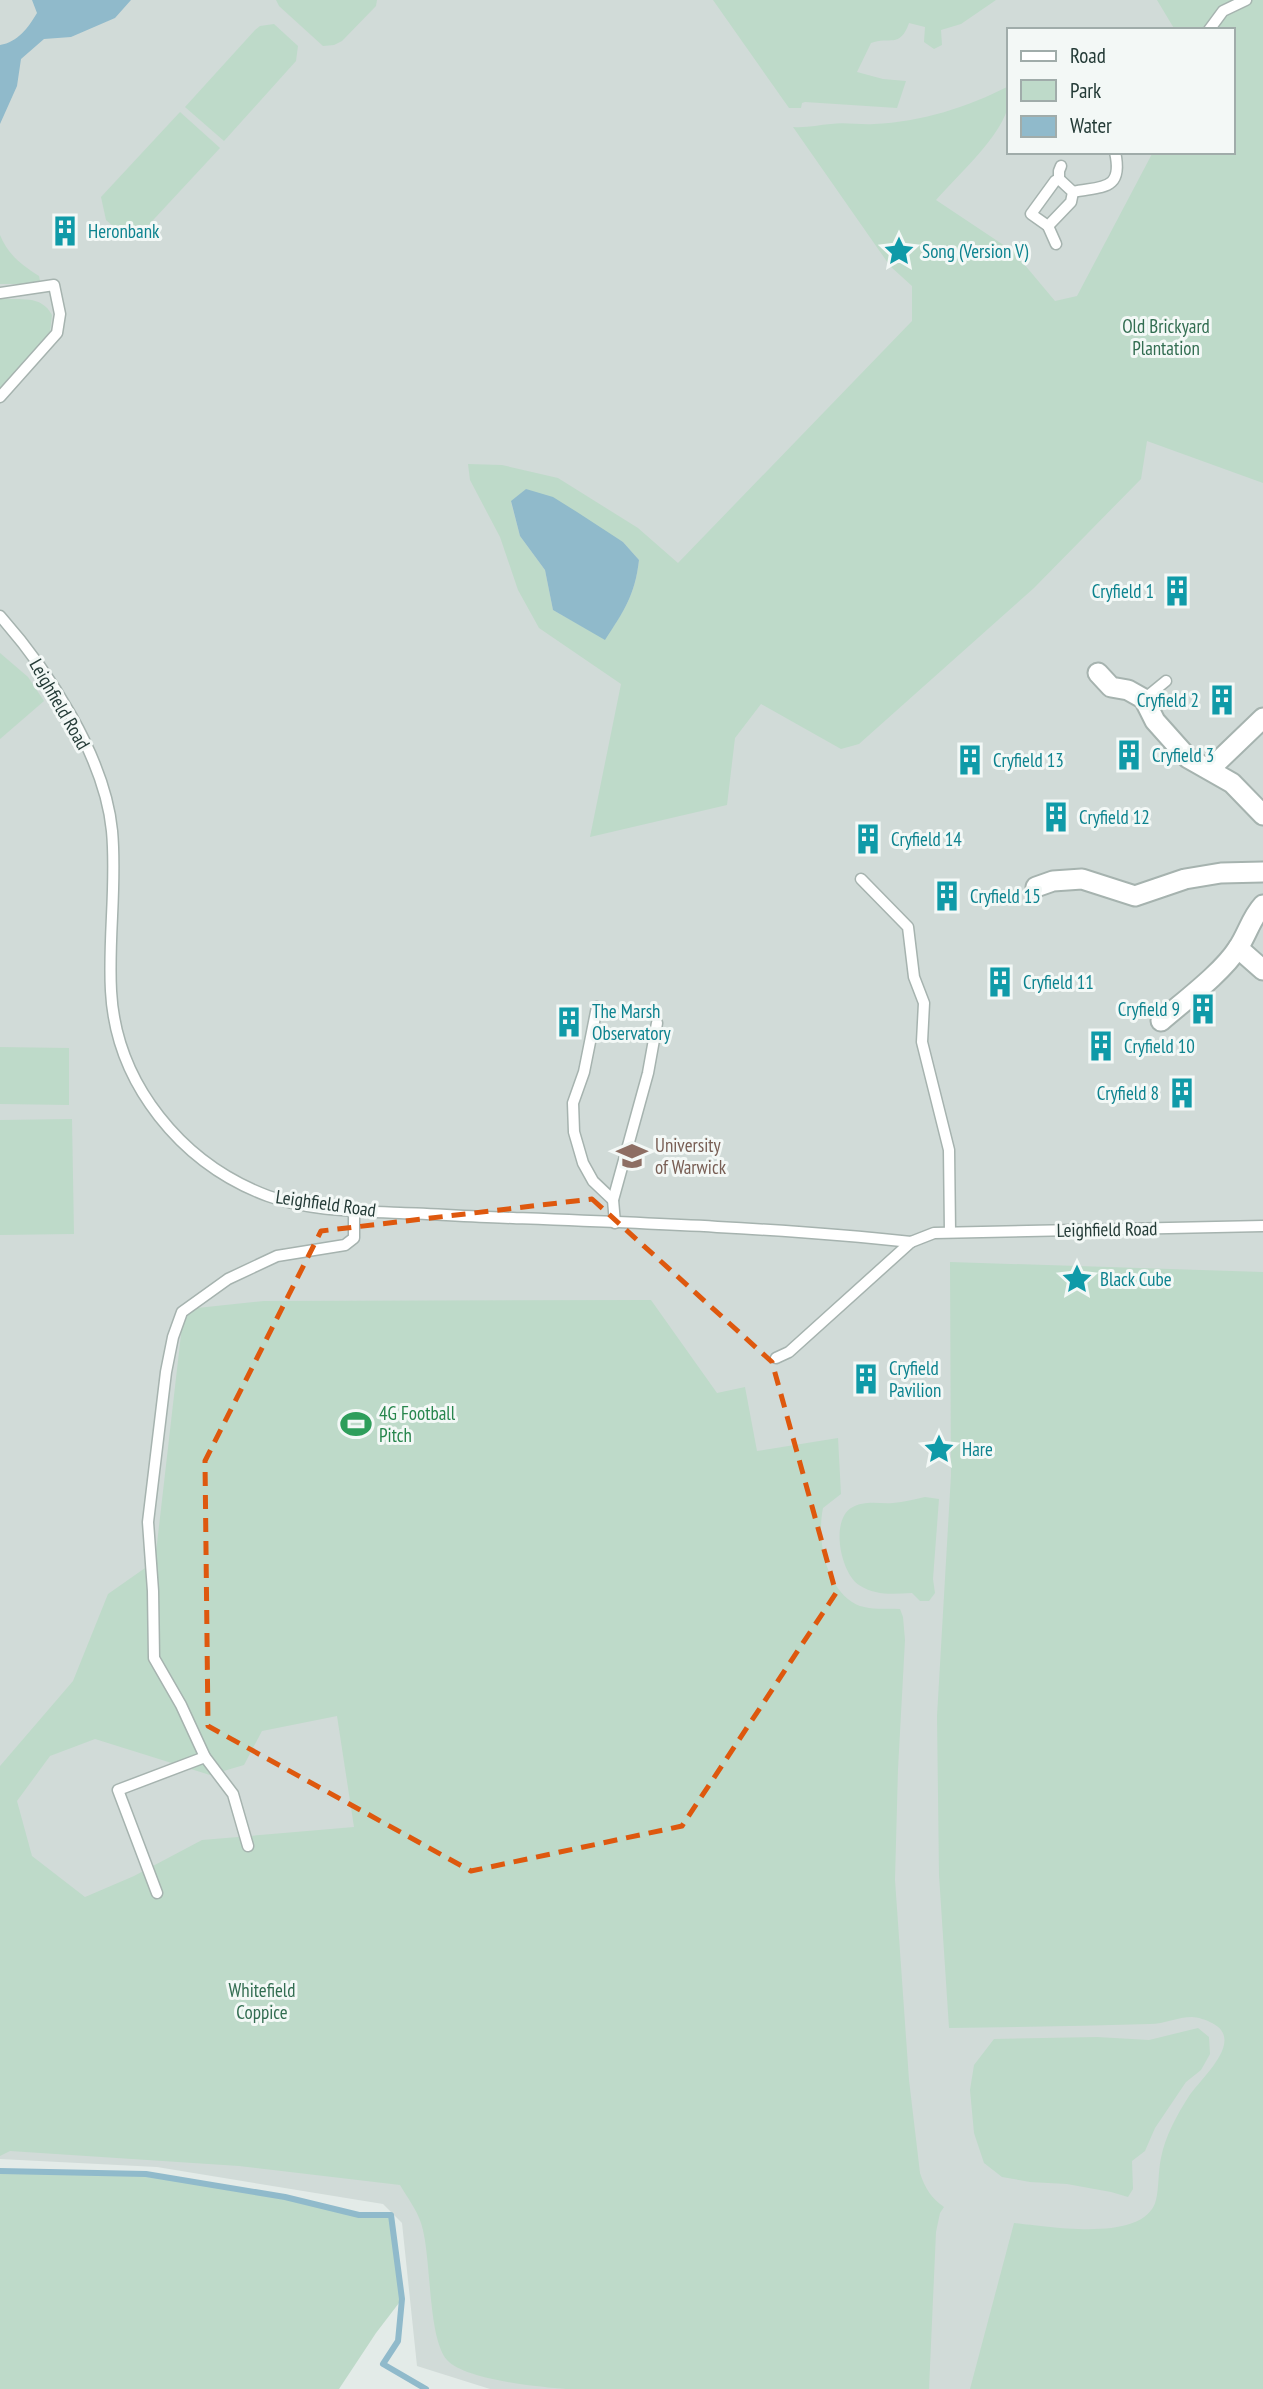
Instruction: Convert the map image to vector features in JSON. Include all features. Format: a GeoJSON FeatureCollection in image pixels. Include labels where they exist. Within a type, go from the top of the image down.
{"type":"FeatureCollection","features":[{"type":"Feature","properties":{"kind":"street"},"geometry":{"type":"LineString","coordinates":[[1098,673],[1111,687],[1128,690],[1144,699],[1155,721],[1188,758],[1232,783],[1263,815]]}},
{"type":"Feature","properties":{"kind":"street"},"geometry":{"type":"LineString","coordinates":[[1210,769],[1263,719]]}},
{"type":"Feature","properties":{"kind":"street"},"geometry":{"type":"LineString","coordinates":[[1037,887],[1053,881],[1082,879],[1135,896],[1185,878],[1221,873],[1263,872]]}},
{"type":"Feature","properties":{"kind":"street"},"geometry":{"type":"LineString","coordinates":[[1161,1021],[1238,948],[1253,916],[1263,905]]}},
{"type":"Feature","properties":{"kind":"street"},"geometry":{"type":"LineString","coordinates":[[1238,948],[1263,970]]}},
{"type":"Feature","properties":{"kind":"lane"},"geometry":{"type":"LineString","coordinates":[[1210,28],[1223,11],[1246,0]]}},
{"type":"Feature","properties":{"kind":"lane"},"geometry":{"type":"LineString","coordinates":[[1073,192],[1097,189],[1114,181],[1117,170],[1115,154]]}},
{"type":"Feature","properties":{"kind":"lane"},"geometry":{"type":"LineString","coordinates":[[1061,166],[1059,179],[1073,192]]}},
{"type":"Feature","properties":{"kind":"lane"},"geometry":{"type":"LineString","coordinates":[[1056,244],[1048,226],[1031,214],[1059,179]]}},
{"type":"Feature","properties":{"kind":"lane"},"geometry":{"type":"LineString","coordinates":[[1048,226],[1071,202],[1073,192]]}},
{"type":"Feature","properties":{"kind":"lane"},"geometry":{"type":"LineString","coordinates":[[0,293],[54,285],[60,314],[57,333],[0,397]]}},
{"type":"Feature","properties":{"kind":"lane","name":"Leighfield Road"},"geometry":{"type":"LineString","coordinates":[[0,616],[26,647],[60,698],[102,781],[109,806],[112,833],[111,993],[121,1045],[131,1072],[161,1120],[183,1144],[226,1176],[271,1197],[354,1211],[615,1223],[911,1242],[934,1233],[950,1232],[1263,1226]]}},
{"type":"Feature","properties":{"kind":"lane"},"geometry":{"type":"LineString","coordinates":[[1144,699],[1166,681]]}},
{"type":"Feature","properties":{"kind":"lane"},"geometry":{"type":"LineString","coordinates":[[861,879],[908,927],[914,977],[924,1003],[922,1042],[949,1150],[950,1232]]}},
{"type":"Feature","properties":{"kind":"lane"},"geometry":{"type":"LineString","coordinates":[[597,1007],[584,1072],[573,1103],[574,1132],[583,1163],[593,1181],[613,1200]]}},
{"type":"Feature","properties":{"kind":"lane"},"geometry":{"type":"LineString","coordinates":[[615,1223],[613,1200],[648,1073],[657,1023]]}},
{"type":"Feature","properties":{"kind":"lane"},"geometry":{"type":"LineString","coordinates":[[248,1846],[233,1794],[205,1757],[181,1705],[154,1658],[148,1521],[166,1372],[173,1337],[182,1311],[228,1279],[277,1256],[345,1245],[354,1238],[354,1211]]}},
{"type":"Feature","properties":{"kind":"lane"},"geometry":{"type":"LineString","coordinates":[[776,1357],[789,1352],[911,1242]]}},
{"type":"Feature","properties":{"kind":"lane"},"geometry":{"type":"LineString","coordinates":[[157,1893],[118,1790],[205,1757]]}},
{"type":"Feature","properties":{"kind":"highlighted area"},"geometry":{"type":"Polygon","coordinates":[[[592,1199],[772,1362],[836,1593],[682,1826],[471,1871],[208,1726],[205,1461],[321,1231],[592,1199]]]}},
{"type":"Feature","properties":{"kind":"shaded area","name":"University of Warwick"},"geometry":{"type":"Polygon","coordinates":[[[0,0],[1263,0],[1263,2389],[490,2389],[417,2366],[402,2223],[383,2204],[157,2167],[0,2159],[0,0]]]}},
{"type":"Feature","properties":{"kind":"green space"},"geometry":{"type":"Polygon","coordinates":[[[276,0],[377,0],[376,6],[342,41],[323,46],[279,6],[276,0]]]}},
{"type":"Feature","properties":{"kind":"green space"},"geometry":{"type":"Polygon","coordinates":[[[713,0],[996,0],[961,24],[941,30],[942,45],[934,49],[924,42],[925,27],[909,23],[898,39],[871,43],[857,72],[883,79],[906,81],[897,108],[805,102],[801,108],[789,108],[713,0]]]}},
{"type":"Feature","properties":{"kind":"green space","name":"Old Brickyard Plantation"},"geometry":{"type":"Polygon","coordinates":[[[1157,0],[1263,0],[1263,483],[1147,441],[1141,479],[1034,588],[859,744],[841,749],[761,704],[735,738],[727,805],[590,837],[621,684],[539,628],[518,590],[500,537],[470,480],[468,464],[502,465],[558,478],[638,528],[678,563],[912,321],[912,286],[890,266],[793,127],[836,123],[892,123],[927,117],[977,101],[1007,87],[1007,109],[998,128],[936,200],[1014,252],[1055,301],[1077,296],[1152,154],[1235,154],[1235,28],[1174,28],[1157,0]],[[526,489],[511,502],[520,536],[545,570],[553,610],[605,639],[628,602],[639,560],[623,542],[526,489]]]}},
{"type":"Feature","properties":{"kind":"green space"},"geometry":{"type":"Polygon","coordinates":[[[274,24],[298,46],[296,61],[224,141],[185,107],[255,30],[260,26],[274,24]]]}},
{"type":"Feature","properties":{"kind":"green space"},"geometry":{"type":"Polygon","coordinates":[[[180,112],[220,148],[142,232],[120,232],[106,220],[101,197],[180,112]]]}},
{"type":"Feature","properties":{"kind":"green space"},"geometry":{"type":"Polygon","coordinates":[[[0,235],[11,254],[39,276],[40,281],[0,284],[0,235]]]}},
{"type":"Feature","properties":{"kind":"green space"},"geometry":{"type":"Polygon","coordinates":[[[0,298],[36,301],[52,315],[50,332],[0,388],[0,298]]]}},
{"type":"Feature","properties":{"kind":"green space"},"geometry":{"type":"Polygon","coordinates":[[[0,653],[28,677],[44,701],[0,739],[0,653]]]}},
{"type":"Feature","properties":{"kind":"green space"},"geometry":{"type":"Polygon","coordinates":[[[0,1047],[69,1048],[69,1105],[0,1104],[0,1047]]]}},
{"type":"Feature","properties":{"kind":"green space"},"geometry":{"type":"Polygon","coordinates":[[[72,1119],[74,1234],[0,1235],[0,1120],[72,1119]]]}},
{"type":"Feature","properties":{"kind":"green space"},"geometry":{"type":"Polygon","coordinates":[[[950,1262],[1263,1272],[1263,2389],[970,2389],[1014,2223],[1093,2229],[1134,2223],[1148,2214],[1156,2200],[1161,2158],[1168,2134],[1189,2096],[1218,2059],[1224,2039],[1221,2030],[1212,2023],[1192,2017],[1150,2024],[949,2028],[939,1875],[937,1716],[951,1475],[950,1262]]]}},
{"type":"Feature","properties":{"kind":"green space","name":"Whitefield Coppice"},"geometry":{"type":"Polygon","coordinates":[[[651,1300],[717,1393],[745,1387],[757,1451],[838,1438],[841,1494],[823,1508],[821,1520],[822,1545],[829,1572],[842,1594],[852,1602],[869,1608],[900,1609],[903,1617],[905,1640],[895,1880],[909,2080],[920,2173],[929,2192],[944,2207],[936,2232],[929,2389],[566,2389],[522,2384],[470,2373],[447,2360],[441,2349],[436,2334],[421,2223],[400,2185],[239,2166],[10,2151],[0,2156],[0,1766],[73,1681],[108,1594],[155,1561],[183,1317],[197,1308],[264,1301],[651,1300]],[[337,1716],[262,1731],[244,1765],[210,1775],[95,1739],[50,1756],[17,1801],[32,1856],[85,1897],[134,1876],[202,1840],[354,1827],[337,1716]]]}},
{"type":"Feature","properties":{"kind":"green space"},"geometry":{"type":"Polygon","coordinates":[[[925,1497],[939,1499],[933,1579],[935,1593],[929,1601],[920,1601],[912,1593],[878,1593],[859,1585],[847,1570],[840,1547],[841,1524],[845,1515],[851,1508],[861,1504],[893,1503],[925,1497]]]}},
{"type":"Feature","properties":{"kind":"green space"},"geometry":{"type":"Polygon","coordinates":[[[1198,2028],[1209,2037],[1210,2054],[1201,2070],[1186,2082],[1155,2128],[1145,2151],[1132,2161],[1133,2189],[1128,2197],[1067,2184],[1002,2177],[984,2163],[974,2133],[970,2090],[974,2065],[994,2039],[1097,2037],[1149,2040],[1198,2028]]]}},
{"type":"Feature","properties":{"kind":"green space"},"geometry":{"type":"Polygon","coordinates":[[[0,2171],[146,2174],[285,2197],[359,2215],[391,2215],[402,2299],[339,2389],[0,2389],[0,2171]]]}},
{"type":"Feature","properties":{"kind":"water"},"geometry":{"type":"Polygon","coordinates":[[[32,0],[131,0],[115,18],[71,37],[44,39],[21,59],[17,86],[0,124],[0,45],[17,38],[30,24],[37,13],[32,0]]]}},
{"type":"Feature","properties":{"kind":"water"},"geometry":{"type":"Polygon","coordinates":[[[526,489],[553,497],[577,512],[623,542],[639,560],[628,602],[605,640],[553,610],[545,570],[520,536],[511,501],[526,489]]]}},
{"type":"Feature","properties":{"kind":"waterway"},"geometry":{"type":"LineString","coordinates":[[0,2171],[146,2174],[285,2197],[359,2215],[391,2215],[402,2299],[398,2341],[383,2364],[426,2389]]}},
{"type":"Feature","properties":{"kind":"place","name":"Heronbank"},"geometry":{"type":"Point","coordinates":[65,231]}},
{"type":"Feature","properties":{"kind":"place","name":"Song (Version V)"},"geometry":{"type":"Point","coordinates":[899,251]}},
{"type":"Feature","properties":{"kind":"place","name":"Cryfield 1"},"geometry":{"type":"Point","coordinates":[1177,591]}},
{"type":"Feature","properties":{"kind":"place","name":"Cryfield 2"},"geometry":{"type":"Point","coordinates":[1222,700]}},
{"type":"Feature","properties":{"kind":"place","name":"Cryfield 3"},"geometry":{"type":"Point","coordinates":[1129,755]}},
{"type":"Feature","properties":{"kind":"place","name":"Cryfield 13"},"geometry":{"type":"Point","coordinates":[970,760]}},
{"type":"Feature","properties":{"kind":"place","name":"Cryfield 12"},"geometry":{"type":"Point","coordinates":[1056,817]}},
{"type":"Feature","properties":{"kind":"place","name":"Cryfield 14"},"geometry":{"type":"Point","coordinates":[868,839]}},
{"type":"Feature","properties":{"kind":"place","name":"Cryfield 15"},"geometry":{"type":"Point","coordinates":[947,896]}},
{"type":"Feature","properties":{"kind":"place","name":"Cryfield 11"},"geometry":{"type":"Point","coordinates":[1000,982]}},
{"type":"Feature","properties":{"kind":"place","name":"Cryfield 9"},"geometry":{"type":"Point","coordinates":[1203,1009]}},
{"type":"Feature","properties":{"kind":"place","name":"The Marsh Observatory"},"geometry":{"type":"Point","coordinates":[569,1022]}},
{"type":"Feature","properties":{"kind":"place","name":"Cryfield 10"},"geometry":{"type":"Point","coordinates":[1101,1046]}},
{"type":"Feature","properties":{"kind":"place","name":"Cryfield 8"},"geometry":{"type":"Point","coordinates":[1182,1093]}},
{"type":"Feature","properties":{"kind":"place","name":"University of Warwick"},"geometry":{"type":"Point","coordinates":[632,1156]}},
{"type":"Feature","properties":{"kind":"place","name":"Black Cube"},"geometry":{"type":"Point","coordinates":[1077,1279]}},
{"type":"Feature","properties":{"kind":"place","name":"Cryfield Pavilion"},"geometry":{"type":"Point","coordinates":[866,1379]}},
{"type":"Feature","properties":{"kind":"place","name":"4G Football Pitch"},"geometry":{"type":"Point","coordinates":[356,1424]}},
{"type":"Feature","properties":{"kind":"place","name":"Hare"},"geometry":{"type":"Point","coordinates":[939,1449]}}]}
